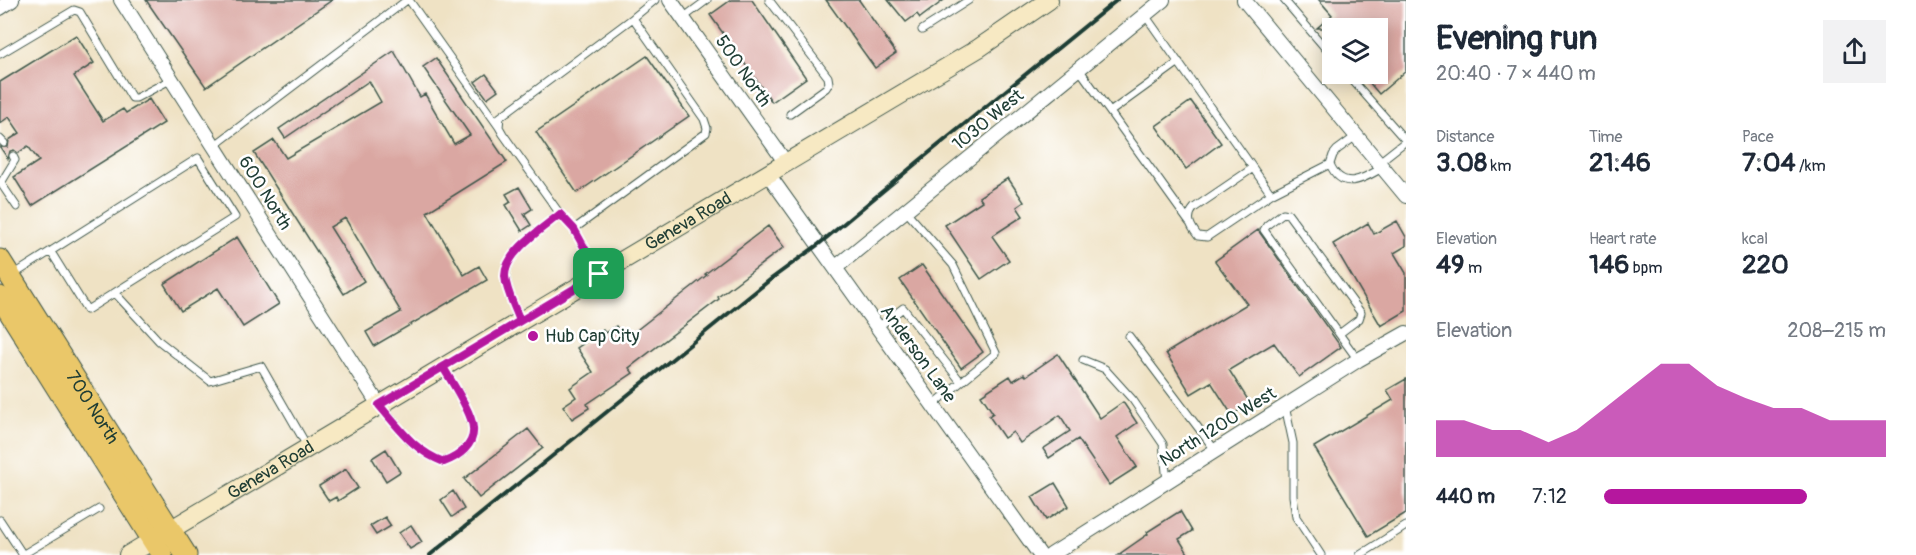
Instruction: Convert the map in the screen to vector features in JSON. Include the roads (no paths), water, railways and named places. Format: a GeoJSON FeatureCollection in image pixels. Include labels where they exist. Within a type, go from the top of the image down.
{"type":"FeatureCollection","features":[{"type":"Feature","properties":{"kind":"main road","name":"Geneva Road"},"geometry":{"type":"LineString","coordinates":[[128,555],[162,542],[379,405],[979,48],[1044,1]]}},
{"type":"Feature","properties":{"kind":"main road","name":"700 North"},"geometry":{"type":"LineString","coordinates":[[5,268],[162,542]]}},
{"type":"Feature","properties":{"kind":"main road","name":"700 North"},"geometry":{"type":"LineString","coordinates":[[0,297],[162,542],[186,555]]}},
{"type":"Feature","properties":{"kind":"street"},"geometry":{"type":"LineString","coordinates":[[0,8],[12,0]]}},
{"type":"Feature","properties":{"kind":"street","name":"600 North"},"geometry":{"type":"LineString","coordinates":[[121,0],[379,405]]}},
{"type":"Feature","properties":{"kind":"street","name":"500 North"},"geometry":{"type":"LineString","coordinates":[[670,0],[786,164]]}},
{"type":"Feature","properties":{"kind":"street","name":"1030 West"},"geometry":{"type":"LineString","coordinates":[[835,268],[1163,0]]}},
{"type":"Feature","properties":{"kind":"street"},"geometry":{"type":"LineString","coordinates":[[1244,0],[1406,196]]}},
{"type":"Feature","properties":{"kind":"street","name":"Anderson Lane"},"geometry":{"type":"LineString","coordinates":[[768,174],[1040,555]]}},
{"type":"Feature","properties":{"kind":"street","name":"North 1200 West"},"geometry":{"type":"LineString","coordinates":[[1051,555],[1358,360],[1406,333]]}},
{"type":"Feature","properties":{"kind":"lane"},"geometry":{"type":"LineString","coordinates":[[214,146],[408,0],[560,214],[574,229],[599,274]]}},
{"type":"Feature","properties":{"kind":"lane"},"geometry":{"type":"LineString","coordinates":[[499,127],[500,117],[655,0]]}},
{"type":"Feature","properties":{"kind":"lane"},"geometry":{"type":"LineString","coordinates":[[683,18],[707,0]]}},
{"type":"Feature","properties":{"kind":"lane"},"geometry":{"type":"LineString","coordinates":[[769,0],[828,77],[829,83],[826,88],[790,114]]}},
{"type":"Feature","properties":{"kind":"lane"},"geometry":{"type":"LineString","coordinates":[[922,30],[969,0]]}},
{"type":"Feature","properties":{"kind":"lane"},"geometry":{"type":"LineString","coordinates":[[1284,0],[1322,44]]}},
{"type":"Feature","properties":{"kind":"lane"},"geometry":{"type":"LineString","coordinates":[[1,51],[74,10],[80,12],[132,98],[171,80]]}},
{"type":"Feature","properties":{"kind":"lane"},"geometry":{"type":"LineString","coordinates":[[1145,15],[1271,194]]}},
{"type":"Feature","properties":{"kind":"lane"},"geometry":{"type":"LineString","coordinates":[[574,229],[706,133],[708,128],[633,18]]}},
{"type":"Feature","properties":{"kind":"lane"},"geometry":{"type":"LineString","coordinates":[[1110,112],[1179,62]]}},
{"type":"Feature","properties":{"kind":"lane"},"geometry":{"type":"LineString","coordinates":[[1079,69],[1198,236],[1207,237],[1271,194],[1330,164],[1337,150],[1356,136]]}},
{"type":"Feature","properties":{"kind":"lane"},"geometry":{"type":"LineString","coordinates":[[1330,164],[1338,176],[1346,181],[1366,177],[1381,166],[1406,141],[1356,84]]}},
{"type":"Feature","properties":{"kind":"lane"},"geometry":{"type":"LineString","coordinates":[[13,156],[15,160],[1,182],[17,207]]}},
{"type":"Feature","properties":{"kind":"lane"},"geometry":{"type":"LineString","coordinates":[[5,268],[51,252],[198,159],[235,217],[87,310],[51,252]]}},
{"type":"Feature","properties":{"kind":"lane"},"geometry":{"type":"LineString","coordinates":[[1189,222],[1188,217],[1194,208],[1254,168]]}},
{"type":"Feature","properties":{"kind":"lane"},"geometry":{"type":"LineString","coordinates":[[905,210],[953,265],[996,353],[933,405]]}},
{"type":"Feature","properties":{"kind":"lane"},"geometry":{"type":"LineString","coordinates":[[1339,334],[1359,319],[1361,313],[1288,214],[1283,213],[1264,230],[1339,334],[1358,360]]}},
{"type":"Feature","properties":{"kind":"lane"},"geometry":{"type":"LineString","coordinates":[[520,321],[505,275],[509,260],[560,214]]}},
{"type":"Feature","properties":{"kind":"lane"},"geometry":{"type":"LineString","coordinates":[[115,292],[159,340],[210,381],[261,366],[308,448]]}},
{"type":"Feature","properties":{"kind":"lane"},"geometry":{"type":"LineString","coordinates":[[877,328],[903,308],[961,382]]}},
{"type":"Feature","properties":{"kind":"lane"},"geometry":{"type":"LineString","coordinates":[[1129,336],[1215,450]]}},
{"type":"Feature","properties":{"kind":"lane"},"geometry":{"type":"LineString","coordinates":[[1083,360],[1105,369],[1133,400],[1163,444],[1167,481]]}},
{"type":"Feature","properties":{"kind":"lane"},"geometry":{"type":"LineString","coordinates":[[379,405],[412,444],[428,456],[444,462],[455,458],[471,443],[473,428],[463,403],[443,367]]}},
{"type":"Feature","properties":{"kind":"lane"},"geometry":{"type":"LineString","coordinates":[[1285,406],[1293,443],[1293,496],[1296,517],[1321,555]]}},
{"type":"Feature","properties":{"kind":"lane"},"geometry":{"type":"LineString","coordinates":[[0,520],[22,555],[99,509]]}},
{"type":"Feature","properties":{"kind":"lane"},"geometry":{"type":"LineString","coordinates":[[1360,555],[1406,526]]}},
{"type":"Feature","properties":{"kind":"railway"},"geometry":{"type":"LineString","coordinates":[[430,555],[771,279],[819,244],[1117,0]]}},
{"type":"Feature","properties":{"kind":"place","name":"Hub Cap City"},"geometry":{"type":"Point","coordinates":[533,336]}}]}
